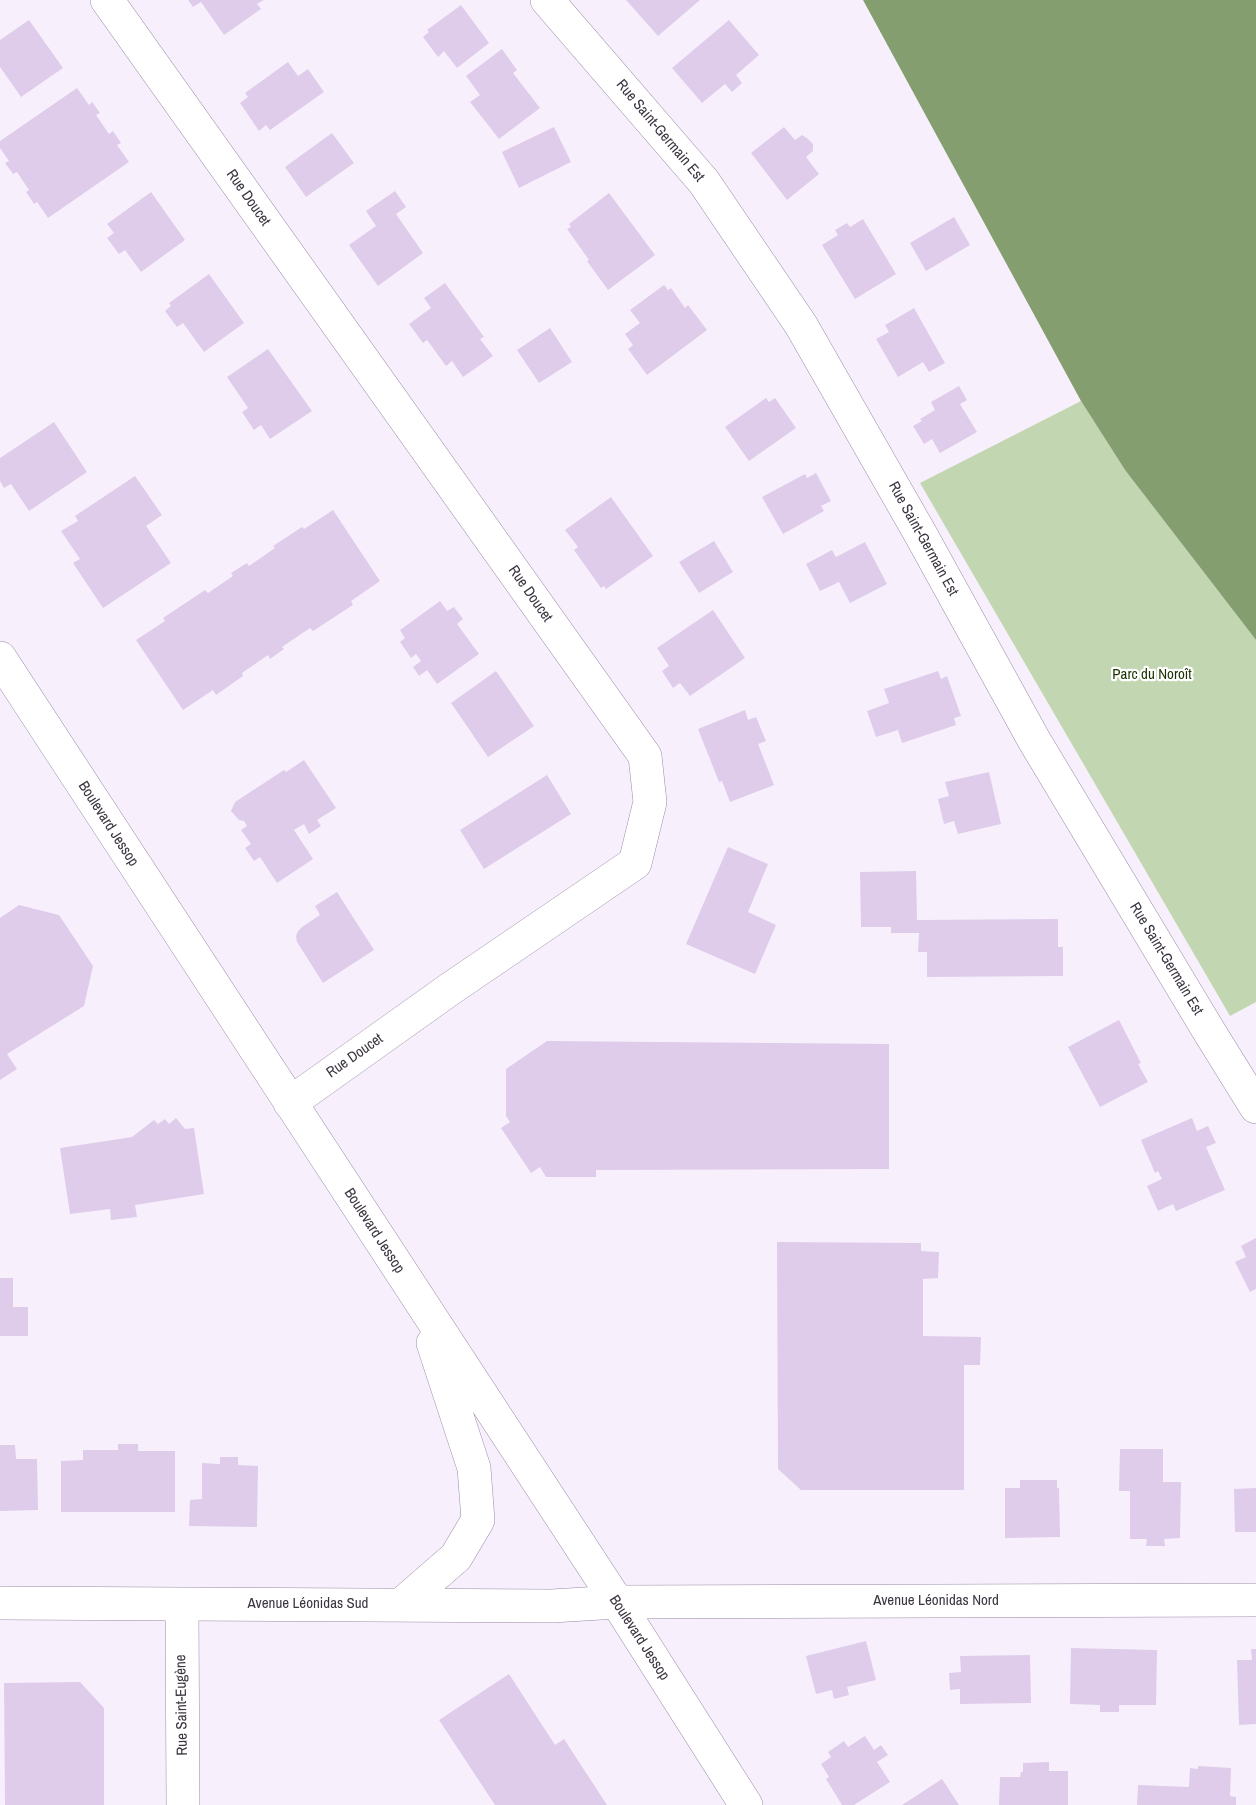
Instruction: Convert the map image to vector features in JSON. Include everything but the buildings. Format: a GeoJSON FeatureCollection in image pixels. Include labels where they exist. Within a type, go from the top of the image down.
{"type":"FeatureCollection","features":[{"type":"Feature","properties":{"kind":"street","name":"Rue Doucet"},"geometry":{"type":"LineString","coordinates":[[107,0],[645,756],[650,802],[635,863],[450,989],[290,1103]]}},
{"type":"Feature","properties":{"kind":"street","name":"Rue Saint-Germain Est"},"geometry":{"type":"LineString","coordinates":[[547,0],[704,182],[801,325],[921,535],[1034,740],[1256,1107]]}},
{"type":"Feature","properties":{"kind":"street","name":"Boulevard Jessop"},"geometry":{"type":"LineString","coordinates":[[0,658],[617,1602],[746,1805]]}},
{"type":"Feature","properties":{"kind":"street"},"geometry":{"type":"LineString","coordinates":[[402,1604],[456,1557],[478,1520],[474,1468],[420,1301]]}},
{"type":"Feature","properties":{"kind":"street","name":"Avenue Léonidas Nord"},"geometry":{"type":"LineString","coordinates":[[617,1602],[1256,1600]]}},
{"type":"Feature","properties":{"kind":"street","name":"Avenue Léonidas Sud"},"geometry":{"type":"LineString","coordinates":[[0,1603],[552,1606],[617,1602]]}},
{"type":"Feature","properties":{"kind":"street","name":"Rue Saint-Eugène"},"geometry":{"type":"LineString","coordinates":[[182,1605],[183,1805]]}},
{"type":"Feature","properties":{"kind":"green space","name":"Parc du Noroît"},"geometry":{"type":"Polygon","coordinates":[[[1081,401],[1125,470],[1256,640],[1256,1002],[1230,1016],[920,483],[1081,401]]]}},
{"type":"Feature","properties":{"kind":"shaded area"},"geometry":{"type":"Polygon","coordinates":[[[863,0],[1256,0],[1256,640],[1125,470],[1081,401],[863,0]]]}}]}
